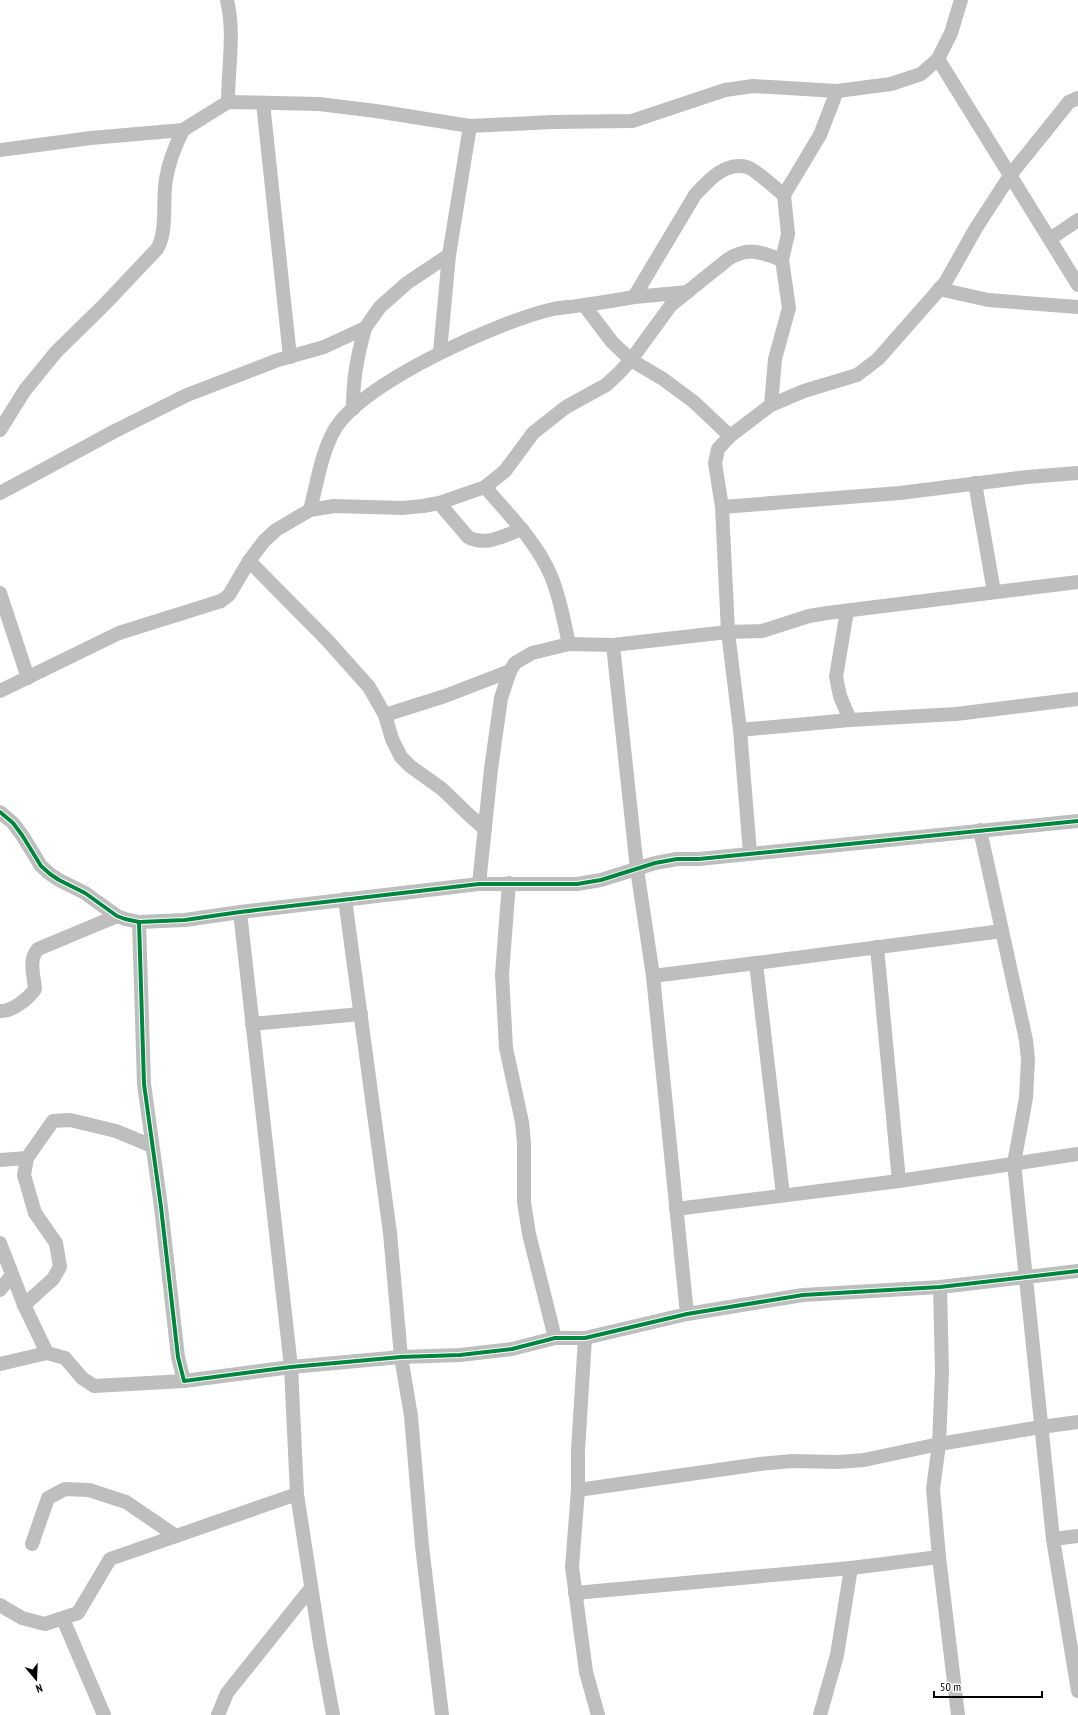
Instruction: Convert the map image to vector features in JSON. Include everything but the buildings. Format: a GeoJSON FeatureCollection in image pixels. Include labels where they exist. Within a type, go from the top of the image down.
{"type":"FeatureCollection","features":[{"type":"Feature","properties":{"kind":"street"},"geometry":{"type":"LineString","coordinates":[[227,0],[232,32],[229,55],[228,102]]}},
{"type":"Feature","properties":{"kind":"street"},"geometry":{"type":"LineString","coordinates":[[0,150],[91,138],[183,130],[228,102],[320,104],[376,111],[470,126],[552,122],[632,121],[725,90],[753,86],[837,91],[891,84],[921,74],[938,59],[951,33],[961,0]]}},
{"type":"Feature","properties":{"kind":"street"},"geometry":{"type":"LineString","coordinates":[[938,59],[1011,174],[1078,285]]}},
{"type":"Feature","properties":{"kind":"street"},"geometry":{"type":"LineString","coordinates":[[771,405],[775,359],[789,308],[782,260],[788,234],[784,195],[820,134],[837,91]]}},
{"type":"Feature","properties":{"kind":"street"},"geometry":{"type":"LineString","coordinates":[[750,853],[740,730],[728,632],[722,507],[715,455],[720,445],[730,436],[771,405],[804,391],[857,375],[868,368],[894,342],[945,283],[976,228],[1011,174],[1069,102],[1078,98]]}},
{"type":"Feature","properties":{"kind":"street"},"geometry":{"type":"LineString","coordinates":[[263,103],[290,357]]}},
{"type":"Feature","properties":{"kind":"street"},"geometry":{"type":"LineString","coordinates":[[440,352],[449,255],[470,126]]}},
{"type":"Feature","properties":{"kind":"street"},"geometry":{"type":"LineString","coordinates":[[0,430],[25,390],[56,352],[105,304],[157,249],[161,242],[163,233],[166,180],[171,154],[183,130]]}},
{"type":"Feature","properties":{"kind":"street"},"geometry":{"type":"LineString","coordinates":[[634,297],[695,195],[719,172],[734,166],[748,167],[784,195]]}},
{"type":"Feature","properties":{"kind":"street"},"geometry":{"type":"LineString","coordinates":[[1050,239],[1078,220]]}},
{"type":"Feature","properties":{"kind":"street"},"geometry":{"type":"LineString","coordinates":[[0,691],[119,633],[221,601],[229,595],[249,561],[264,542],[276,530],[310,510],[334,506],[402,508],[439,503],[485,487],[505,471],[533,433],[566,407],[606,385],[618,374],[631,360],[671,305],[733,256],[748,251],[759,251],[782,260]]}},
{"type":"Feature","properties":{"kind":"street"},"geometry":{"type":"LineString","coordinates":[[353,409],[353,384],[357,358],[365,328],[380,307],[407,283],[449,255]]}},
{"type":"Feature","properties":{"kind":"street"},"geometry":{"type":"LineString","coordinates":[[939,290],[988,300],[1078,307]]}},
{"type":"Feature","properties":{"kind":"street"},"geometry":{"type":"LineString","coordinates":[[310,510],[330,439],[341,420],[380,388],[440,352],[553,309],[634,297],[688,292]]}},
{"type":"Feature","properties":{"kind":"street"},"geometry":{"type":"LineString","coordinates":[[584,305],[612,342],[631,360],[663,379],[694,402],[730,436]]}},
{"type":"Feature","properties":{"kind":"street"},"geometry":{"type":"LineString","coordinates":[[0,493],[115,431],[187,395],[228,378],[324,347],[365,328]]}},
{"type":"Feature","properties":{"kind":"street"},"geometry":{"type":"LineString","coordinates":[[722,507],[900,493],[1027,477],[1078,473]]}},
{"type":"Feature","properties":{"kind":"street"},"geometry":{"type":"LineString","coordinates":[[975,483],[994,592]]}},
{"type":"Feature","properties":{"kind":"street"},"geometry":{"type":"LineString","coordinates":[[485,487],[522,529],[542,557],[551,577],[569,644]]}},
{"type":"Feature","properties":{"kind":"street"},"geometry":{"type":"LineString","coordinates":[[439,503],[468,537],[474,540],[490,540],[522,529]]}},
{"type":"Feature","properties":{"kind":"street"},"geometry":{"type":"LineString","coordinates":[[249,561],[369,687],[385,715],[392,740],[400,757],[410,766],[442,788],[468,815],[485,829]]}},
{"type":"Feature","properties":{"kind":"street"},"geometry":{"type":"LineString","coordinates":[[479,884],[491,769],[501,698],[510,670],[515,663],[532,653],[569,644],[613,644],[728,632],[762,631],[809,616],[1078,582]]}},
{"type":"Feature","properties":{"kind":"street"},"geometry":{"type":"LineString","coordinates":[[0,594],[28,678]]}},
{"type":"Feature","properties":{"kind":"street"},"geometry":{"type":"LineString","coordinates":[[847,612],[836,677],[840,696],[850,720]]}},
{"type":"Feature","properties":{"kind":"street"},"geometry":{"type":"LineString","coordinates":[[613,644],[637,869],[653,976],[687,1314]]}},
{"type":"Feature","properties":{"kind":"street"},"geometry":{"type":"LineString","coordinates":[[385,715],[444,696],[510,670]]}},
{"type":"Feature","properties":{"kind":"street"},"geometry":{"type":"LineString","coordinates":[[740,730],[850,720],[956,714],[1078,698]]}},
{"type":"Feature","properties":{"kind":"street"},"geometry":{"type":"LineString","coordinates":[[0,812],[13,823],[41,866],[50,874],[85,893],[117,916],[139,922],[185,920],[240,912],[479,884],[577,884],[601,880],[666,861],[1078,820]]}},
{"type":"Feature","properties":{"kind":"street"},"geometry":{"type":"LineString","coordinates":[[980,830],[1026,1040],[1028,1060],[1026,1098],[1014,1163],[1054,1539],[1078,1691]]}},
{"type":"Feature","properties":{"kind":"street"},"geometry":{"type":"LineString","coordinates":[[509,883],[502,974],[506,1048],[522,1122],[524,1143],[524,1202],[529,1234],[556,1338]]}},
{"type":"Feature","properties":{"kind":"street"},"geometry":{"type":"LineString","coordinates":[[345,900],[390,1233],[401,1357],[411,1416],[422,1546],[442,1715]]}},
{"type":"Feature","properties":{"kind":"street"},"geometry":{"type":"LineString","coordinates":[[240,912],[291,1367],[297,1494],[311,1588],[333,1715]]}},
{"type":"Feature","properties":{"kind":"street"},"geometry":{"type":"LineString","coordinates":[[0,1011],[10,1009],[27,998],[35,988],[32,962],[33,954],[38,949],[117,916]]}},
{"type":"Feature","properties":{"kind":"street"},"geometry":{"type":"LineString","coordinates":[[139,922],[144,1084],[161,1207],[178,1357],[184,1380]]}},
{"type":"Feature","properties":{"kind":"street"},"geometry":{"type":"LineString","coordinates":[[653,976],[1002,931]]}},
{"type":"Feature","properties":{"kind":"street"},"geometry":{"type":"LineString","coordinates":[[877,947],[899,1181]]}},
{"type":"Feature","properties":{"kind":"street"},"geometry":{"type":"LineString","coordinates":[[756,963],[783,1195]]}},
{"type":"Feature","properties":{"kind":"street"},"geometry":{"type":"LineString","coordinates":[[252,1024],[361,1014]]}},
{"type":"Feature","properties":{"kind":"street"},"geometry":{"type":"LineString","coordinates":[[24,1305],[53,1279],[60,1267],[56,1243],[35,1213],[24,1175],[27,1158],[53,1121],[70,1120],[116,1131],[152,1146]]}},
{"type":"Feature","properties":{"kind":"street"},"geometry":{"type":"LineString","coordinates":[[676,1208],[899,1181],[1078,1154]]}},
{"type":"Feature","properties":{"kind":"street"},"geometry":{"type":"LineString","coordinates":[[0,1160],[27,1158]]}},
{"type":"Feature","properties":{"kind":"street"},"geometry":{"type":"LineString","coordinates":[[0,1243],[24,1305],[47,1353]]}},
{"type":"Feature","properties":{"kind":"street"},"geometry":{"type":"LineString","coordinates":[[0,1364],[47,1353],[66,1358],[82,1378],[94,1386],[184,1380],[291,1367],[401,1357],[460,1355],[512,1349],[556,1338],[585,1338],[687,1314],[803,1295],[940,1287],[1078,1271]]}},
{"type":"Feature","properties":{"kind":"street"},"geometry":{"type":"LineString","coordinates":[[0,1290],[12,1274]]}},
{"type":"Feature","properties":{"kind":"street"},"geometry":{"type":"LineString","coordinates":[[940,1287],[942,1372],[939,1444],[934,1489],[939,1557],[958,1715]]}},
{"type":"Feature","properties":{"kind":"street"},"geometry":{"type":"LineString","coordinates":[[585,1338],[578,1450],[578,1490],[572,1568],[586,1672],[598,1715]]}},
{"type":"Feature","properties":{"kind":"street"},"geometry":{"type":"LineString","coordinates":[[578,1490],[760,1464],[792,1461],[838,1462],[864,1460],[939,1444],[1041,1426],[1078,1422]]}},
{"type":"Feature","properties":{"kind":"street"},"geometry":{"type":"LineString","coordinates":[[32,1544],[48,1498],[65,1489],[89,1490],[126,1502],[176,1536]]}},
{"type":"Feature","properties":{"kind":"street"},"geometry":{"type":"LineString","coordinates":[[0,1605],[22,1618],[45,1624],[78,1614],[110,1559],[297,1494]]}},
{"type":"Feature","properties":{"kind":"street"},"geometry":{"type":"LineString","coordinates":[[1054,1539],[1078,1536]]}},
{"type":"Feature","properties":{"kind":"street"},"geometry":{"type":"LineString","coordinates":[[575,1593],[851,1568],[939,1557]]}},
{"type":"Feature","properties":{"kind":"street"},"geometry":{"type":"LineString","coordinates":[[820,1715],[837,1655],[851,1568]]}},
{"type":"Feature","properties":{"kind":"street"},"geometry":{"type":"LineString","coordinates":[[218,1715],[227,1693],[311,1588]]}},
{"type":"Feature","properties":{"kind":"street"},"geometry":{"type":"LineString","coordinates":[[63,1619],[104,1715]]}},
{"type":"Feature","properties":{"kind":"cycle path"},"geometry":{"type":"LineString","coordinates":[[0,812],[13,823],[41,866],[50,874],[85,893],[117,916],[139,922],[185,920],[240,912],[479,884],[577,884],[601,880],[655,863],[677,859],[699,859],[1078,821]]}},
{"type":"Feature","properties":{"kind":"cycle path"},"geometry":{"type":"LineString","coordinates":[[139,922],[144,1084],[161,1207],[178,1357],[184,1381],[291,1367],[401,1357],[460,1355],[512,1349],[555,1338],[585,1338],[687,1314],[803,1295],[940,1287],[1078,1271]]}}]}
